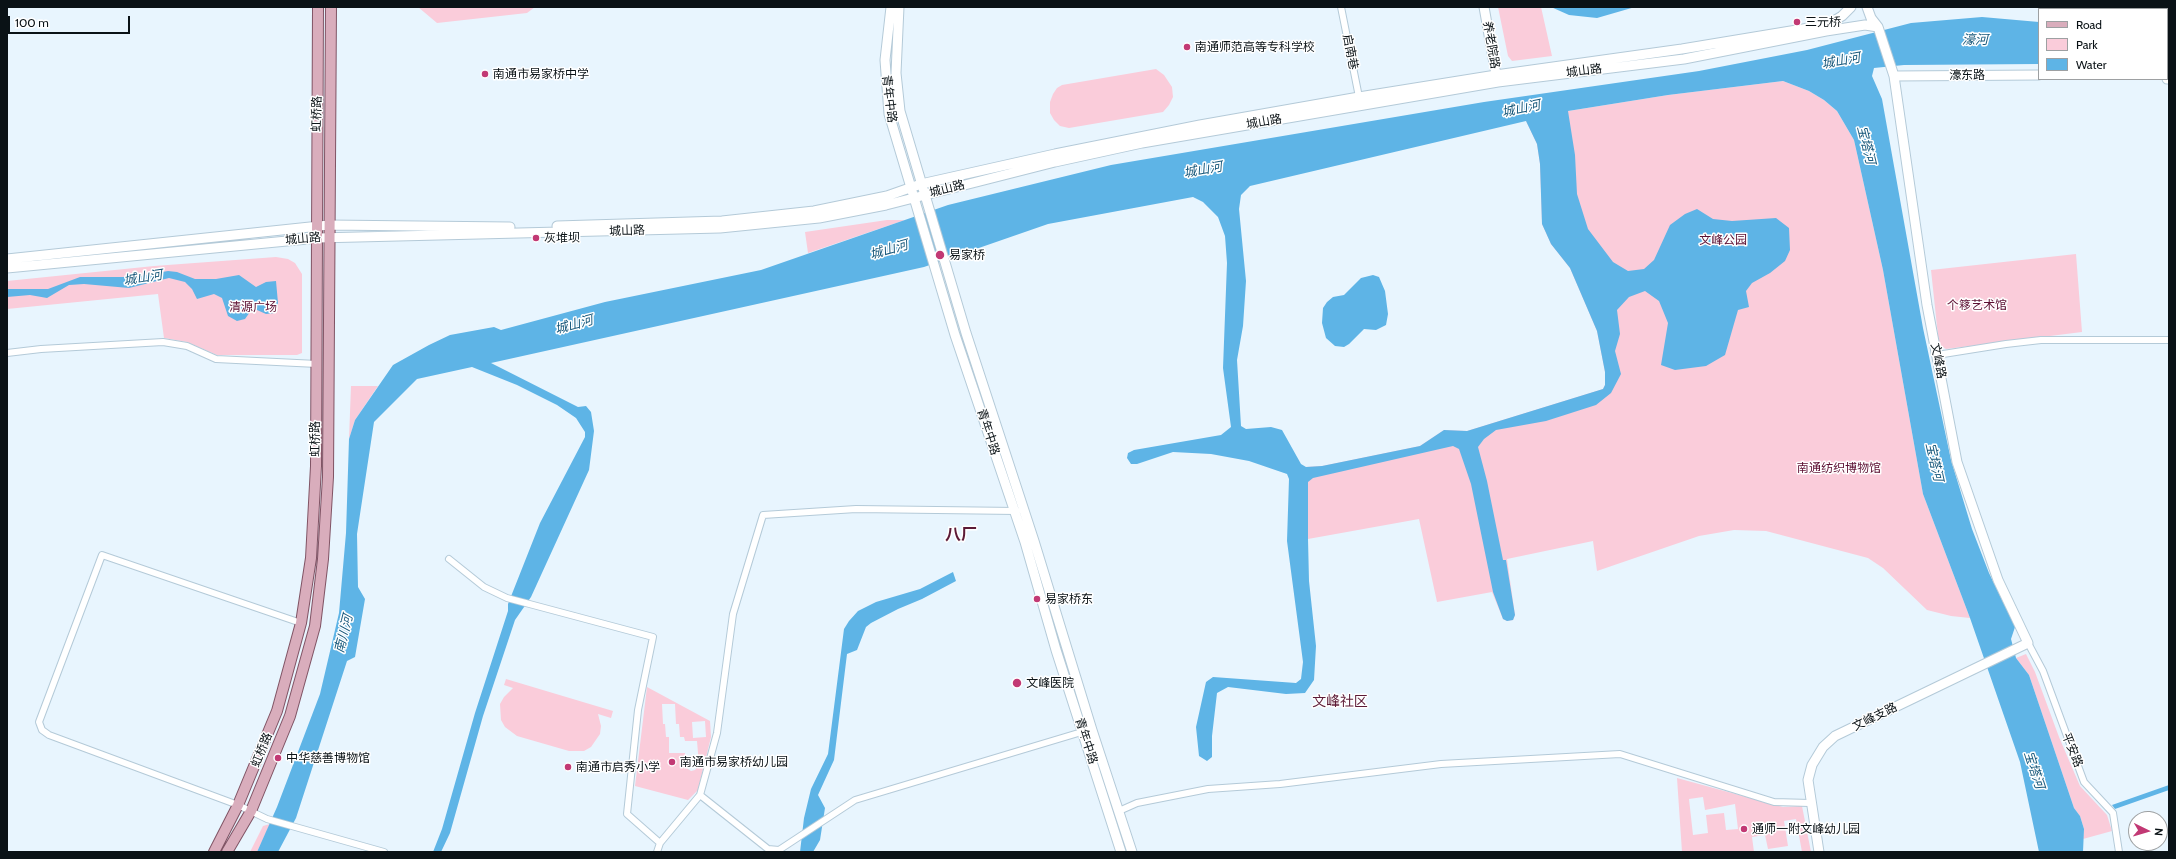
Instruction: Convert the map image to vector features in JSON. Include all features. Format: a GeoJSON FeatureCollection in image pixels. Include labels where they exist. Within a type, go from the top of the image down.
{"type":"FeatureCollection","features":[{"type":"Feature","properties":{"kind":"main road","name":"虹桥路"},"geometry":{"type":"LineString","coordinates":[[214,852],[238,805],[277,711],[301,623],[311,558],[316,466],[318,7]]}},
{"type":"Feature","properties":{"kind":"main road","name":"虹桥路"},"geometry":{"type":"LineString","coordinates":[[227,852],[251,811],[290,716],[315,626],[323,558],[328,477],[331,7]]}},
{"type":"Feature","properties":{"kind":"main road","name":"青年中路"},"geometry":{"type":"LineString","coordinates":[[891,7],[884,60],[889,114],[910,188],[919,212],[934,266],[1025,542],[1056,650],[1119,811],[1132,852]]}},
{"type":"Feature","properties":{"kind":"main road","name":"青年中路"},"geometry":{"type":"LineString","coordinates":[[899,7],[896,73],[900,111],[945,266],[1025,511],[1121,852]]}},
{"type":"Feature","properties":{"kind":"main road","name":"养老院路"},"geometry":{"type":"LineString","coordinates":[[1484,7],[1497,79]]}},
{"type":"Feature","properties":{"kind":"main road","name":"城山路"},"geometry":{"type":"LineString","coordinates":[[7,268],[329,237],[720,228],[819,218],[914,198],[1056,162],[1142,143],[1497,79],[1827,25],[1842,16],[1851,7]]}},
{"type":"Feature","properties":{"kind":"main road"},"geometry":{"type":"LineString","coordinates":[[1867,7],[1871,18],[1878,29],[1893,72]]}},
{"type":"Feature","properties":{"kind":"main road","name":"城山路"},"geometry":{"type":"LineString","coordinates":[[7,259],[329,225],[536,227],[722,221],[814,210],[887,196],[921,184],[1055,154],[1200,125],[1359,97],[1497,79],[1684,59],[1826,31],[1865,26],[1878,29]]}},
{"type":"Feature","properties":{"kind":"main road","name":"濠东路"},"geometry":{"type":"LineString","coordinates":[[1893,72],[2038,75]]}},
{"type":"Feature","properties":{"kind":"main road","name":"文峰路"},"geometry":{"type":"LineString","coordinates":[[1893,72],[1927,305],[1958,462],[1969,500],[1998,580],[2024,645]]}},
{"type":"Feature","properties":{"kind":"main road","name":"文峰支路"},"geometry":{"type":"LineString","coordinates":[[1819,852],[1810,803],[1808,780],[1812,765],[1823,747],[1835,736],[2024,645]]}},
{"type":"Feature","properties":{"kind":"street","name":"启南巷"},"geometry":{"type":"LineString","coordinates":[[1341,7],[1359,97]]}},
{"type":"Feature","properties":{"kind":"street"},"geometry":{"type":"LineString","coordinates":[[1937,355],[2041,340],[2169,340]]}},
{"type":"Feature","properties":{"kind":"street"},"geometry":{"type":"LineString","coordinates":[[7,353],[41,349],[163,342],[187,346],[216,359],[317,364]]}},
{"type":"Feature","properties":{"kind":"street"},"geometry":{"type":"LineString","coordinates":[[657,852],[660,843],[700,795],[717,733],[733,614],[763,515],[856,509],[1025,511]]}},
{"type":"Feature","properties":{"kind":"street"},"geometry":{"type":"LineString","coordinates":[[301,623],[102,555],[41,713],[39,722],[42,730],[49,735],[238,805],[267,819],[296,829],[384,852]]}},
{"type":"Feature","properties":{"kind":"street"},"geometry":{"type":"LineString","coordinates":[[449,559],[484,587],[507,598],[653,637],[638,710],[627,814],[660,843]]}},
{"type":"Feature","properties":{"kind":"street","name":"平安路"},"geometry":{"type":"LineString","coordinates":[[2024,645],[2043,671],[2084,782],[2113,813],[2119,852]]}},
{"type":"Feature","properties":{"kind":"street"},"geometry":{"type":"LineString","coordinates":[[700,795],[768,849],[779,850],[854,800],[1087,730]]}},
{"type":"Feature","properties":{"kind":"street"},"geometry":{"type":"LineString","coordinates":[[1119,811],[1137,803],[1208,789],[1280,784],[1442,764],[1620,754],[1774,802],[1810,803]]}},
{"type":"Feature","properties":{"kind":"green space"},"geometry":{"type":"Polygon","coordinates":[[[418,7],[535,7],[527,13],[437,23],[418,7]]]}},
{"type":"Feature","properties":{"kind":"green space"},"geometry":{"type":"Polygon","coordinates":[[[1498,7],[1541,7],[1552,56],[1512,61],[1508,56],[1498,7]]]}},
{"type":"Feature","properties":{"kind":"green space"},"geometry":{"type":"Polygon","coordinates":[[[1156,69],[1164,75],[1172,87],[1173,97],[1163,112],[1069,128],[1060,126],[1050,113],[1050,102],[1053,94],[1057,88],[1062,85],[1156,69]]]}},
{"type":"Feature","properties":{"kind":"green space","name":"文峰公园"},"geometry":{"type":"Polygon","coordinates":[[[1783,81],[1809,91],[1824,100],[1837,111],[1854,140],[1883,270],[1923,494],[1970,618],[1951,616],[1927,610],[1883,568],[1868,558],[1766,531],[1734,530],[1699,536],[1597,571],[1593,541],[1507,559],[1515,615],[1513,620],[1507,621],[1503,619],[1492,592],[1437,602],[1419,519],[1308,539],[1308,482],[1305,467],[1322,466],[1420,446],[1444,430],[1467,431],[1603,389],[1605,385],[1605,372],[1597,331],[1570,268],[1551,244],[1542,224],[1540,164],[1537,144],[1526,121],[1568,111],[1668,95],[1783,81]]]}},
{"type":"Feature","properties":{"kind":"green space"},"geometry":{"type":"Polygon","coordinates":[[[887,220],[905,220],[808,253],[805,232],[887,220]]]}},
{"type":"Feature","properties":{"kind":"green space","name":"个簃艺术馆"},"geometry":{"type":"Polygon","coordinates":[[[2076,254],[2082,332],[1946,349],[1939,345],[1931,270],[2076,254]]]}},
{"type":"Feature","properties":{"kind":"green space","name":"清源广场"},"geometry":{"type":"Polygon","coordinates":[[[276,257],[288,259],[295,263],[302,274],[302,353],[297,355],[217,355],[187,342],[164,338],[158,294],[7,309],[7,281],[154,266],[276,257]]]}},
{"type":"Feature","properties":{"kind":"green space"},"geometry":{"type":"Polygon","coordinates":[[[351,386],[378,386],[355,420],[349,439],[351,386]]]}},
{"type":"Feature","properties":{"kind":"green space"},"geometry":{"type":"Polygon","coordinates":[[[2026,654],[2035,672],[2059,737],[2080,786],[2107,815],[2112,831],[2083,839],[2084,829],[2080,816],[2074,808],[2029,675],[2016,658],[2026,654]]]}},
{"type":"Feature","properties":{"kind":"green space"},"geometry":{"type":"Polygon","coordinates":[[[506,679],[613,711],[611,718],[598,714],[601,726],[600,734],[591,747],[584,751],[569,751],[517,736],[505,727],[501,720],[500,704],[504,697],[513,688],[504,685],[506,679]]]}},
{"type":"Feature","properties":{"kind":"green space","name":"南通市易家桥幼儿园"},"geometry":{"type":"Polygon","coordinates":[[[647,687],[710,721],[711,737],[698,790],[688,800],[635,786],[647,687]],[[662,704],[663,724],[665,724],[666,737],[669,737],[669,753],[685,753],[685,767],[691,771],[695,770],[699,765],[697,741],[685,741],[684,737],[680,737],[679,724],[676,724],[675,704],[662,704]],[[705,721],[692,722],[693,738],[706,737],[705,721]]]}},
{"type":"Feature","properties":{"kind":"green space","name":"通师一附文峰幼儿园"},"geometry":{"type":"Polygon","coordinates":[[[1677,778],[1783,807],[1802,806],[1811,852],[1802,852],[1796,819],[1784,821],[1788,846],[1768,849],[1765,835],[1752,837],[1754,852],[1682,852],[1677,778]],[[1703,797],[1689,799],[1693,835],[1708,833],[1706,815],[1724,813],[1726,830],[1738,829],[1735,804],[1705,810],[1703,797]]]}},
{"type":"Feature","properties":{"kind":"green space"},"geometry":{"type":"Polygon","coordinates":[[[270,824],[257,852],[250,852],[263,826],[270,824]]]}},
{"type":"Feature","properties":{"kind":"water"},"geometry":{"type":"Polygon","coordinates":[[[1551,7],[1635,7],[1597,18],[1569,15],[1551,7]]]}},
{"type":"Feature","properties":{"kind":"water"},"geometry":{"type":"Polygon","coordinates":[[[1982,17],[2038,22],[2038,64],[1904,65],[1874,68],[1872,76],[1882,99],[1923,328],[1951,460],[1972,529],[1989,573],[2005,606],[2014,619],[2015,627],[2011,639],[2016,658],[2029,675],[2074,808],[2080,816],[2084,829],[2083,852],[2039,852],[2020,762],[1970,618],[1923,494],[1883,270],[1854,140],[1837,111],[1824,100],[1809,91],[1783,81],[1668,95],[1568,111],[1575,155],[1577,194],[1588,229],[1613,262],[1628,271],[1644,269],[1654,260],[1670,225],[1685,214],[1697,209],[1713,219],[1732,221],[1776,218],[1789,228],[1790,250],[1785,261],[1770,273],[1752,283],[1746,291],[1749,307],[1738,310],[1725,355],[1706,366],[1675,370],[1661,365],[1668,323],[1659,301],[1645,291],[1629,297],[1617,310],[1620,334],[1615,351],[1621,374],[1611,393],[1596,405],[1546,421],[1496,430],[1484,439],[1478,447],[1487,481],[1503,560],[1506,560],[1515,615],[1513,620],[1507,621],[1503,619],[1493,592],[1471,484],[1459,449],[1453,446],[1313,478],[1308,482],[1308,539],[1309,581],[1316,646],[1314,680],[1305,693],[1286,694],[1228,687],[1217,693],[1212,736],[1212,757],[1207,761],[1199,756],[1196,727],[1206,682],[1213,677],[1296,683],[1301,679],[1303,662],[1287,541],[1289,479],[1287,474],[1249,461],[1211,454],[1173,452],[1137,464],[1131,464],[1127,458],[1128,453],[1134,450],[1221,435],[1231,427],[1223,368],[1227,263],[1225,236],[1218,217],[1203,202],[1193,197],[1048,224],[924,267],[491,363],[578,407],[586,406],[591,412],[594,431],[589,470],[531,597],[515,620],[483,716],[450,833],[441,852],[433,852],[442,829],[475,713],[508,611],[508,604],[540,523],[585,437],[585,432],[576,418],[557,405],[517,385],[472,367],[417,379],[374,422],[357,534],[358,587],[365,599],[355,657],[347,661],[296,818],[278,852],[257,852],[277,807],[320,694],[339,613],[346,533],[349,439],[355,420],[393,365],[429,345],[450,335],[494,327],[501,330],[605,302],[761,270],[948,205],[1111,165],[1484,102],[1699,71],[1807,50],[1911,23],[1982,17]],[[1526,121],[1250,186],[1241,195],[1239,209],[1246,281],[1243,326],[1237,360],[1241,426],[1246,429],[1271,427],[1282,430],[1301,464],[1306,467],[1322,466],[1420,446],[1444,430],[1467,431],[1603,389],[1605,385],[1605,372],[1597,331],[1570,268],[1551,244],[1542,224],[1540,164],[1537,144],[1526,121]]]}},
{"type":"Feature","properties":{"kind":"water","name":"城山河"},"geometry":{"type":"Polygon","coordinates":[[[168,271],[177,272],[195,279],[216,279],[239,275],[256,287],[266,282],[276,281],[278,303],[275,313],[266,314],[257,310],[250,312],[245,319],[237,321],[228,316],[222,298],[214,294],[197,299],[192,289],[185,282],[169,278],[129,288],[84,284],[69,285],[47,298],[30,295],[7,297],[7,289],[48,289],[80,277],[135,277],[168,271]]]}},
{"type":"Feature","properties":{"kind":"water"},"geometry":{"type":"Polygon","coordinates":[[[1373,275],[1379,277],[1385,291],[1388,314],[1386,325],[1376,330],[1364,329],[1344,347],[1335,346],[1326,338],[1322,323],[1323,308],[1333,297],[1344,295],[1361,278],[1373,275]]]}},
{"type":"Feature","properties":{"kind":"water"},"geometry":{"type":"Polygon","coordinates":[[[953,572],[956,581],[871,623],[866,627],[857,650],[847,654],[834,760],[818,795],[825,808],[820,840],[813,852],[800,852],[804,818],[811,789],[828,754],[844,629],[858,611],[876,602],[920,589],[953,572]]]}},
{"type":"Feature","properties":{"kind":"water"},"geometry":{"type":"Polygon","coordinates":[[[2169,785],[2169,790],[2115,809],[2112,805],[2169,785]]]}},
{"type":"Feature","properties":{"kind":"place","name":"三元桥"},"geometry":{"type":"Point","coordinates":[1797,22]}},
{"type":"Feature","properties":{"kind":"place","name":"南通师范高等专科学校"},"geometry":{"type":"Point","coordinates":[1187,47]}},
{"type":"Feature","properties":{"kind":"place","name":"南通市易家桥中学"},"geometry":{"type":"Point","coordinates":[485,74]}},
{"type":"Feature","properties":{"kind":"place","name":"灰堆坝"},"geometry":{"type":"Point","coordinates":[536,238]}},
{"type":"Feature","properties":{"kind":"place","name":"易家桥"},"geometry":{"type":"Point","coordinates":[940,255]}},
{"type":"Feature","properties":{"kind":"place","name":"易家桥东"},"geometry":{"type":"Point","coordinates":[1037,599]}},
{"type":"Feature","properties":{"kind":"place","name":"文峰医院"},"geometry":{"type":"Point","coordinates":[1017,683]}},
{"type":"Feature","properties":{"kind":"place","name":"中华慈善博物馆"},"geometry":{"type":"Point","coordinates":[278,758]}},
{"type":"Feature","properties":{"kind":"place","name":"南通市易家桥幼儿园"},"geometry":{"type":"Point","coordinates":[672,762]}},
{"type":"Feature","properties":{"kind":"place","name":"南通市启秀小学"},"geometry":{"type":"Point","coordinates":[568,767]}},
{"type":"Feature","properties":{"kind":"place","name":"通师一附文峰幼儿园"},"geometry":{"type":"Point","coordinates":[1744,829]}},
{"type":"Feature","properties":{"kind":"district","name":"八厂"},"geometry":{"type":"Point","coordinates":[961,535]}},
{"type":"Feature","properties":{"kind":"district","name":"文峰社区"},"geometry":{"type":"Point","coordinates":[1340,702]}},
{"type":"Feature","properties":{"kind":"water label","name":"濠河"},"geometry":{"type":"Point","coordinates":[1975,40]}},
{"type":"Feature","properties":{"kind":"water label","name":"宝塔河"},"geometry":{"type":"Point","coordinates":[1866,145]}},
{"type":"Feature","properties":{"kind":"water label","name":"宝塔河"},"geometry":{"type":"Point","coordinates":[1934,462]}},
{"type":"Feature","properties":{"kind":"water label","name":"南川河"},"geometry":{"type":"Point","coordinates":[344,634]}},
{"type":"Feature","properties":{"kind":"water label","name":"宝塔河"},"geometry":{"type":"Point","coordinates":[2034,770]}},
{"type":"Feature","properties":{"kind":"park label","name":"南通纺织博物馆"},"geometry":{"type":"Point","coordinates":[1839,468]}}]}
